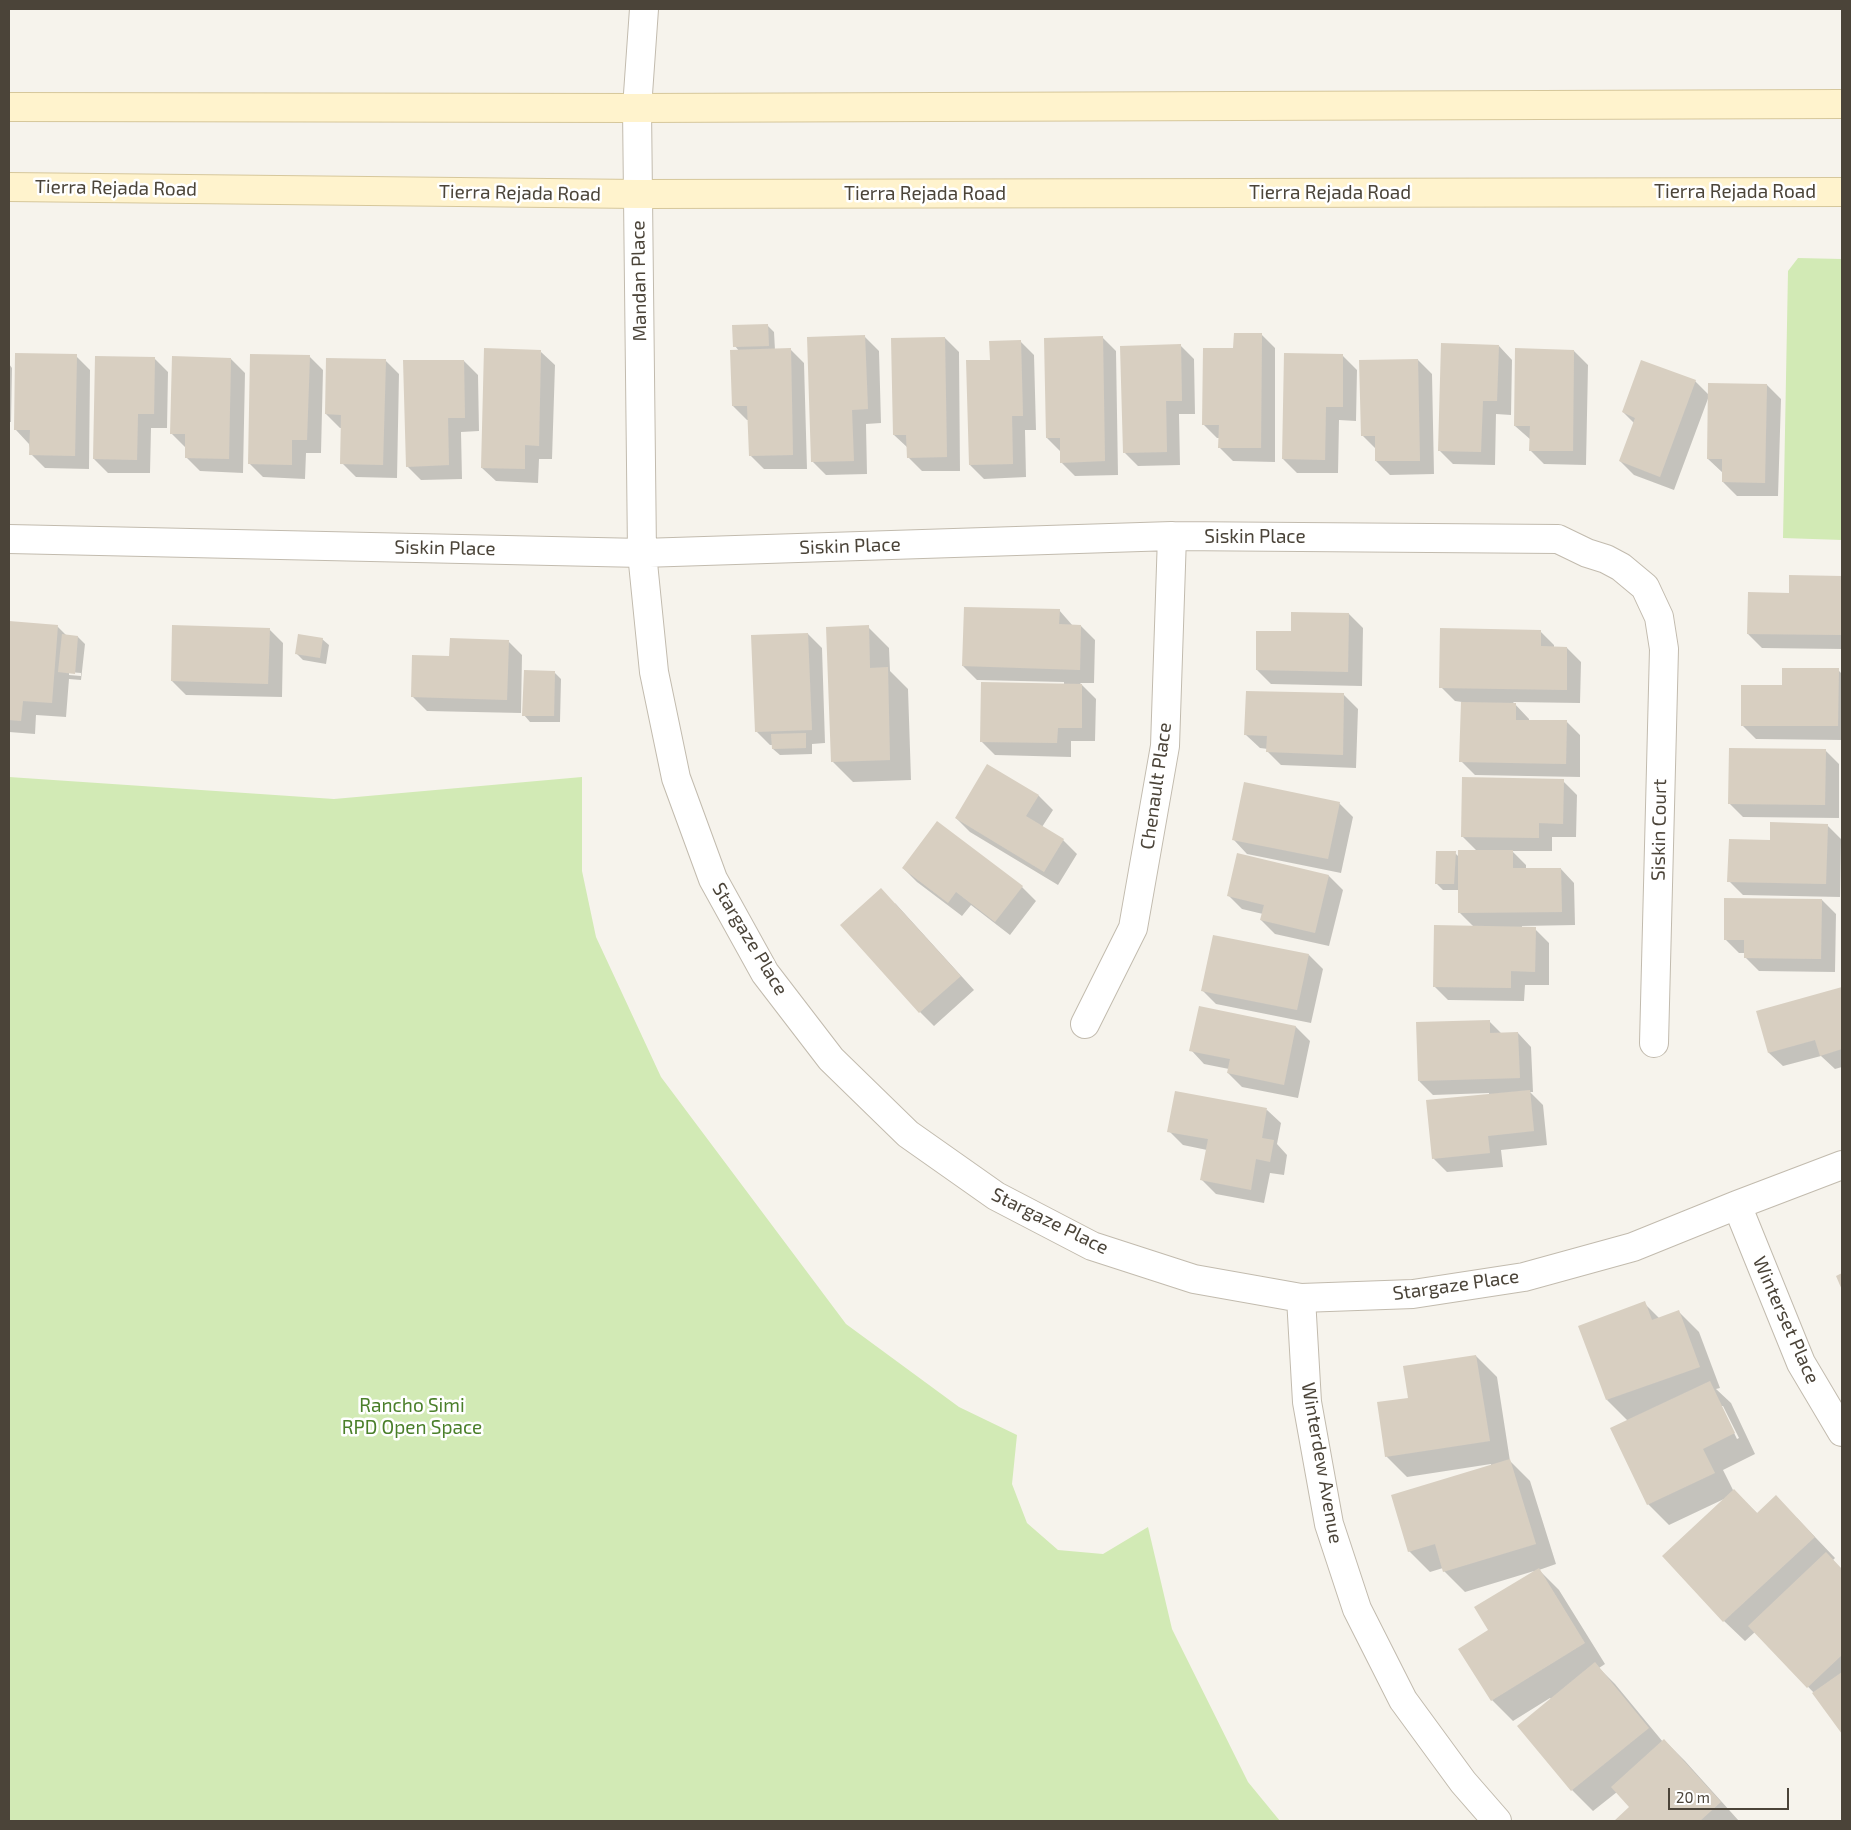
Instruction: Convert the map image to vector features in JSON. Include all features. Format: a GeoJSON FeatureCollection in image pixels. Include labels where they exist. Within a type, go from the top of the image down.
{"type":"FeatureCollection","features":[{"type":"Feature","properties":{"kind":"main road"},"geometry":{"type":"LineString","coordinates":[[9,106],[638,108],[1842,104]]}},
{"type":"Feature","properties":{"kind":"main road","name":"Tierra Rejada Road"},"geometry":{"type":"LineString","coordinates":[[9,187],[638,194],[1842,192]]}},
{"type":"Feature","properties":{"kind":"street","name":"Mandan Place"},"geometry":{"type":"LineString","coordinates":[[642,553],[638,108],[644,9]]}},
{"type":"Feature","properties":{"kind":"street","name":"Siskin Place"},"geometry":{"type":"LineString","coordinates":[[9,539],[642,553],[1172,536],[1558,539],[1621,567],[1645,587],[1659,617]]}},
{"type":"Feature","properties":{"kind":"street","name":"Chenault Place"},"geometry":{"type":"LineString","coordinates":[[1085,1024],[1133,928],[1135,918],[1165,746],[1172,536]]}},
{"type":"Feature","properties":{"kind":"street","name":"Stargaze Place"},"geometry":{"type":"LineString","coordinates":[[642,553],[656,682],[676,778],[713,879],[765,973],[831,1059],[908,1134],[996,1196],[1092,1246],[1194,1279],[1301,1298],[1413,1294],[1524,1276],[1632,1247],[1737,1204],[1842,1165]]}},
{"type":"Feature","properties":{"kind":"street","name":"Siskin Court"},"geometry":{"type":"LineString","coordinates":[[1654,1043],[1664,649],[1659,617]]}},
{"type":"Feature","properties":{"kind":"street","name":"Winterset Place"},"geometry":{"type":"LineString","coordinates":[[1737,1204],[1801,1363],[1842,1432]]}},
{"type":"Feature","properties":{"kind":"street","name":"Winterdew Avenue"},"geometry":{"type":"LineString","coordinates":[[1301,1298],[1307,1402],[1325,1505],[1329,1524],[1357,1610],[1403,1700],[1463,1782],[1498,1821]]}},
{"type":"Feature","properties":{"kind":"green space"},"geometry":{"type":"Polygon","coordinates":[[[1798,258],[1842,259],[1842,540],[1783,538],[1788,271],[1798,258]]]}},
{"type":"Feature","properties":{"kind":"green space","name":"Rancho Simi RPD Open Space"},"geometry":{"type":"Polygon","coordinates":[[[9,777],[334,799],[582,777],[582,871],[596,937],[661,1077],[846,1324],[959,1407],[1017,1435],[1012,1484],[1027,1523],[1058,1550],[1103,1554],[1148,1527],[1172,1629],[1248,1782],[1280,1821],[9,1821],[9,777]]]}},
{"type":"Feature","properties":{"kind":"building"},"geometry":{"type":"Polygon","coordinates":[[[768,324],[769,346],[733,347],[732,325],[768,324]]]}},
{"type":"Feature","properties":{"kind":"building"},"geometry":{"type":"Polygon","coordinates":[[[1234,333],[1262,333],[1261,448],[1218,448],[1219,425],[1202,425],[1203,348],[1233,348],[1234,333]]]}},
{"type":"Feature","properties":{"kind":"building"},"geometry":{"type":"Polygon","coordinates":[[[865,335],[868,409],[852,410],[854,461],[811,462],[807,337],[865,335]]]}},
{"type":"Feature","properties":{"kind":"building"},"geometry":{"type":"Polygon","coordinates":[[[1103,336],[1105,461],[1060,463],[1060,438],[1046,438],[1044,338],[1103,336]]]}},
{"type":"Feature","properties":{"kind":"building"},"geometry":{"type":"Polygon","coordinates":[[[945,337],[947,457],[907,458],[906,435],[893,435],[891,338],[945,337]]]}},
{"type":"Feature","properties":{"kind":"building"},"geometry":{"type":"Polygon","coordinates":[[[1021,340],[1023,416],[1012,416],[1013,464],[969,465],[966,360],[990,360],[989,341],[1021,340]]]}},
{"type":"Feature","properties":{"kind":"building"},"geometry":{"type":"Polygon","coordinates":[[[1441,343],[1499,345],[1497,401],[1483,401],[1481,452],[1438,451],[1441,343]]]}},
{"type":"Feature","properties":{"kind":"building"},"geometry":{"type":"Polygon","coordinates":[[[1181,344],[1182,401],[1166,401],[1167,452],[1123,453],[1120,346],[1181,344]]]}},
{"type":"Feature","properties":{"kind":"building"},"geometry":{"type":"Polygon","coordinates":[[[484,348],[541,350],[539,446],[525,445],[525,469],[481,468],[484,348]]]}},
{"type":"Feature","properties":{"kind":"building"},"geometry":{"type":"Polygon","coordinates":[[[791,348],[793,455],[749,456],[747,406],[732,406],[730,350],[791,348]]]}},
{"type":"Feature","properties":{"kind":"building"},"geometry":{"type":"Polygon","coordinates":[[[1515,348],[1574,350],[1573,451],[1529,451],[1530,426],[1514,426],[1515,348]]]}},
{"type":"Feature","properties":{"kind":"building"},"geometry":{"type":"Polygon","coordinates":[[[15,353],[77,354],[75,456],[29,455],[30,430],[14,430],[15,353]]]}},
{"type":"Feature","properties":{"kind":"building"},"geometry":{"type":"Polygon","coordinates":[[[1284,353],[1343,354],[1343,407],[1326,407],[1325,460],[1282,459],[1284,353]]]}},
{"type":"Feature","properties":{"kind":"building"},"geometry":{"type":"Polygon","coordinates":[[[250,354],[310,355],[307,440],[292,440],[292,465],[248,464],[250,354]]]}},
{"type":"Feature","properties":{"kind":"building"},"geometry":{"type":"Polygon","coordinates":[[[95,356],[155,357],[154,414],[138,414],[137,460],[93,459],[95,356]]]}},
{"type":"Feature","properties":{"kind":"building"},"geometry":{"type":"Polygon","coordinates":[[[172,356],[231,358],[229,459],[185,458],[185,434],[170,434],[172,356]]]}},
{"type":"Feature","properties":{"kind":"building"},"geometry":{"type":"Polygon","coordinates":[[[326,358],[386,359],[383,465],[340,464],[341,415],[325,414],[326,358]]]}},
{"type":"Feature","properties":{"kind":"building"},"geometry":{"type":"Polygon","coordinates":[[[1418,359],[1420,461],[1375,461],[1375,436],[1361,436],[1359,360],[1418,359]]]}},
{"type":"Feature","properties":{"kind":"building"},"geometry":{"type":"Polygon","coordinates":[[[403,360],[464,360],[465,418],[448,418],[449,465],[406,467],[403,360]]]}},
{"type":"Feature","properties":{"kind":"building"},"geometry":{"type":"Polygon","coordinates":[[[1641,360],[1696,380],[1660,477],[1619,461],[1635,418],[1622,412],[1641,360]]]}},
{"type":"Feature","properties":{"kind":"building"},"geometry":{"type":"Polygon","coordinates":[[[1708,383],[1767,384],[1765,483],[1722,482],[1722,459],[1707,459],[1708,383]]]}},
{"type":"Feature","properties":{"kind":"building"},"geometry":{"type":"Polygon","coordinates":[[[1789,575],[1842,576],[1842,635],[1747,634],[1748,592],[1789,593],[1789,575]]]}},
{"type":"Feature","properties":{"kind":"building"},"geometry":{"type":"Polygon","coordinates":[[[964,607],[1060,609],[1059,624],[1081,625],[1080,670],[962,666],[964,607]]]}},
{"type":"Feature","properties":{"kind":"building"},"geometry":{"type":"Polygon","coordinates":[[[1291,612],[1349,613],[1348,672],[1256,670],[1256,631],[1291,631],[1291,612]]]}},
{"type":"Feature","properties":{"kind":"building"},"geometry":{"type":"Polygon","coordinates":[[[9,621],[58,625],[52,703],[23,701],[21,721],[9,720],[9,621]]]}},
{"type":"Feature","properties":{"kind":"building"},"geometry":{"type":"Polygon","coordinates":[[[172,625],[270,628],[268,684],[171,681],[172,625]]]}},
{"type":"Feature","properties":{"kind":"building"},"geometry":{"type":"Polygon","coordinates":[[[869,625],[870,668],[888,667],[890,760],[831,762],[826,627],[869,625]]]}},
{"type":"Feature","properties":{"kind":"building"},"geometry":{"type":"Polygon","coordinates":[[[1440,628],[1541,630],[1541,646],[1567,647],[1567,690],[1439,688],[1440,628]]]}},
{"type":"Feature","properties":{"kind":"building"},"geometry":{"type":"Polygon","coordinates":[[[808,633],[812,730],[755,732],[751,635],[808,633]]]}},
{"type":"Feature","properties":{"kind":"building"},"geometry":{"type":"Polygon","coordinates":[[[62,634],[78,636],[75,674],[58,672],[62,634]]]}},
{"type":"Feature","properties":{"kind":"building"},"geometry":{"type":"Polygon","coordinates":[[[298,634],[323,638],[320,658],[295,654],[298,634]]]}},
{"type":"Feature","properties":{"kind":"building"},"geometry":{"type":"Polygon","coordinates":[[[450,638],[509,640],[507,700],[411,697],[412,655],[449,656],[450,638]]]}},
{"type":"Feature","properties":{"kind":"building"},"geometry":{"type":"Polygon","coordinates":[[[1782,668],[1839,668],[1838,726],[1741,726],[1741,685],[1782,685],[1782,668]]]}},
{"type":"Feature","properties":{"kind":"building"},"geometry":{"type":"Polygon","coordinates":[[[524,670],[555,671],[554,716],[522,716],[524,670]]]}},
{"type":"Feature","properties":{"kind":"building"},"geometry":{"type":"Polygon","coordinates":[[[981,682],[1082,684],[1082,728],[1058,728],[1057,743],[980,742],[981,682]]]}},
{"type":"Feature","properties":{"kind":"building"},"geometry":{"type":"Polygon","coordinates":[[[1246,691],[1344,693],[1343,755],[1266,752],[1267,736],[1244,735],[1246,691]]]}},
{"type":"Feature","properties":{"kind":"building"},"geometry":{"type":"Polygon","coordinates":[[[1461,702],[1516,703],[1516,720],[1567,720],[1566,764],[1459,762],[1461,702]]]}},
{"type":"Feature","properties":{"kind":"building"},"geometry":{"type":"Polygon","coordinates":[[[806,733],[806,748],[772,749],[771,734],[806,733]]]}},
{"type":"Feature","properties":{"kind":"building"},"geometry":{"type":"Polygon","coordinates":[[[1729,748],[1826,749],[1825,805],[1728,804],[1729,748]]]}},
{"type":"Feature","properties":{"kind":"building"},"geometry":{"type":"Polygon","coordinates":[[[987,764],[1039,795],[1026,816],[1064,839],[1044,872],[955,818],[987,764]]]}},
{"type":"Feature","properties":{"kind":"building"},"geometry":{"type":"Polygon","coordinates":[[[1462,777],[1564,779],[1563,824],[1539,823],[1539,838],[1461,837],[1462,777]]]}},
{"type":"Feature","properties":{"kind":"building"},"geometry":{"type":"Polygon","coordinates":[[[1244,782],[1340,802],[1328,859],[1232,840],[1244,782]]]}},
{"type":"Feature","properties":{"kind":"building"},"geometry":{"type":"Polygon","coordinates":[[[937,821],[1023,886],[995,922],[956,892],[948,903],[902,868],[937,821]]]}},
{"type":"Feature","properties":{"kind":"building"},"geometry":{"type":"Polygon","coordinates":[[[1770,822],[1828,824],[1826,884],[1727,882],[1729,839],[1770,840],[1770,822]]]}},
{"type":"Feature","properties":{"kind":"building"},"geometry":{"type":"Polygon","coordinates":[[[1458,850],[1513,850],[1513,868],[1561,868],[1562,912],[1458,913],[1458,850]]]}},
{"type":"Feature","properties":{"kind":"building"},"geometry":{"type":"Polygon","coordinates":[[[1436,851],[1456,851],[1454,884],[1435,884],[1436,851]]]}},
{"type":"Feature","properties":{"kind":"building"},"geometry":{"type":"Polygon","coordinates":[[[1237,853],[1329,875],[1315,933],[1260,920],[1264,905],[1227,896],[1237,853]]]}},
{"type":"Feature","properties":{"kind":"building"},"geometry":{"type":"Polygon","coordinates":[[[881,888],[961,976],[919,1013],[840,925],[881,888]]]}},
{"type":"Feature","properties":{"kind":"building"},"geometry":{"type":"Polygon","coordinates":[[[1724,898],[1822,899],[1821,959],[1744,958],[1744,940],[1724,940],[1724,898]]]}},
{"type":"Feature","properties":{"kind":"building"},"geometry":{"type":"Polygon","coordinates":[[[1434,925],[1536,927],[1535,972],[1511,971],[1511,988],[1433,987],[1434,925]]]}},
{"type":"Feature","properties":{"kind":"building"},"geometry":{"type":"Polygon","coordinates":[[[1213,935],[1309,954],[1297,1010],[1201,991],[1213,935]]]}},
{"type":"Feature","properties":{"kind":"building"},"geometry":{"type":"Polygon","coordinates":[[[1842,987],[1842,1049],[1820,1056],[1815,1040],[1768,1053],[1756,1011],[1842,987]]]}},
{"type":"Feature","properties":{"kind":"building"},"geometry":{"type":"Polygon","coordinates":[[[1199,1006],[1296,1026],[1284,1085],[1227,1073],[1230,1059],[1189,1051],[1199,1006]]]}},
{"type":"Feature","properties":{"kind":"building"},"geometry":{"type":"Polygon","coordinates":[[[1490,1020],[1490,1033],[1518,1032],[1520,1078],[1418,1081],[1416,1022],[1490,1020]]]}},
{"type":"Feature","properties":{"kind":"building"},"geometry":{"type":"Polygon","coordinates":[[[1530,1090],[1534,1131],[1488,1136],[1490,1153],[1432,1159],[1426,1100],[1530,1090]]]}},
{"type":"Feature","properties":{"kind":"building"},"geometry":{"type":"Polygon","coordinates":[[[1175,1091],[1267,1108],[1262,1138],[1274,1140],[1270,1162],[1256,1159],[1251,1190],[1200,1180],[1208,1139],[1167,1132],[1175,1091]]]}},
{"type":"Feature","properties":{"kind":"building"},"geometry":{"type":"Polygon","coordinates":[[[1842,1273],[1842,1290],[1836,1276],[1842,1273]]]}},
{"type":"Feature","properties":{"kind":"building"},"geometry":{"type":"Polygon","coordinates":[[[1645,1301],[1652,1320],[1679,1310],[1700,1367],[1606,1400],[1578,1326],[1645,1301]]]}},
{"type":"Feature","properties":{"kind":"building"},"geometry":{"type":"Polygon","coordinates":[[[1476,1355],[1490,1441],[1385,1457],[1377,1402],[1408,1398],[1403,1366],[1476,1355]]]}},
{"type":"Feature","properties":{"kind":"building"},"geometry":{"type":"Polygon","coordinates":[[[1710,1381],[1735,1433],[1703,1449],[1715,1473],[1647,1505],[1610,1428],[1710,1381]]]}},
{"type":"Feature","properties":{"kind":"building"},"geometry":{"type":"Polygon","coordinates":[[[1510,1459],[1536,1544],[1443,1572],[1435,1544],[1408,1552],[1391,1495],[1510,1459]]]}},
{"type":"Feature","properties":{"kind":"building"},"geometry":{"type":"Polygon","coordinates":[[[1734,1489],[1757,1513],[1776,1495],[1815,1537],[1723,1622],[1662,1556],[1734,1489]]]}},
{"type":"Feature","properties":{"kind":"building"},"geometry":{"type":"Polygon","coordinates":[[[1826,1552],[1842,1569],[1842,1655],[1807,1688],[1748,1626],[1826,1552]]]}},
{"type":"Feature","properties":{"kind":"building"},"geometry":{"type":"Polygon","coordinates":[[[1539,1568],[1585,1643],[1491,1701],[1458,1649],[1488,1630],[1474,1607],[1539,1568]]]}},
{"type":"Feature","properties":{"kind":"building"},"geometry":{"type":"Polygon","coordinates":[[[1595,1662],[1649,1728],[1571,1791],[1517,1726],[1595,1662]]]}},
{"type":"Feature","properties":{"kind":"building"},"geometry":{"type":"Polygon","coordinates":[[[1842,1672],[1842,1734],[1812,1693],[1842,1672]]]}},
{"type":"Feature","properties":{"kind":"building"},"geometry":{"type":"Polygon","coordinates":[[[1664,1739],[1721,1802],[1700,1821],[1614,1821],[1629,1807],[1611,1787],[1664,1739]]]}}]}
